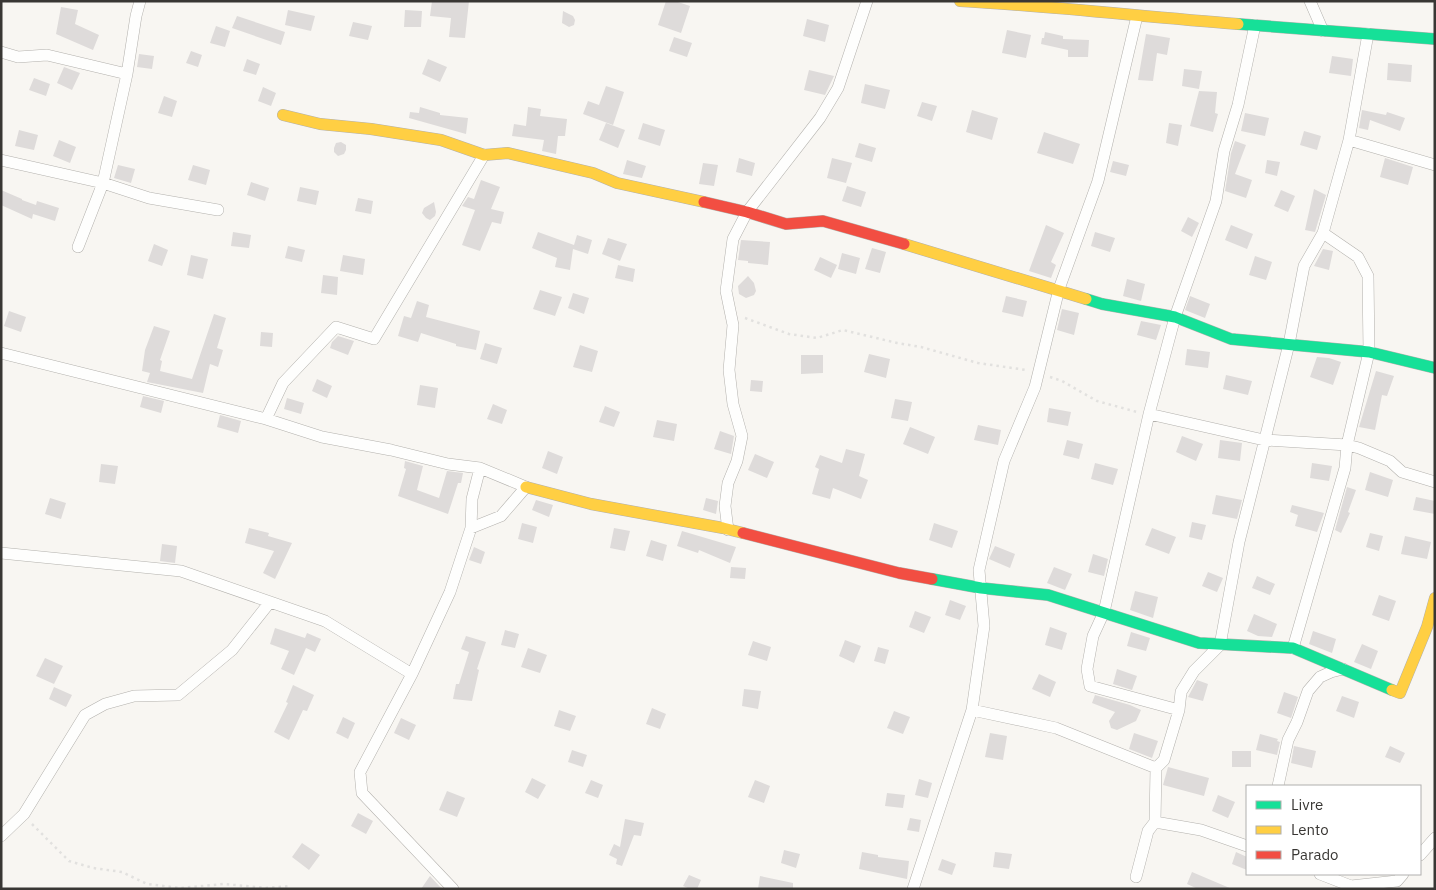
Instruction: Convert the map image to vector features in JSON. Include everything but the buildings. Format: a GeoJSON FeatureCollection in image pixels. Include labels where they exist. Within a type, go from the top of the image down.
{"type":"FeatureCollection","features":[{"type":"Feature","properties":{"kind":"street"},"geometry":{"type":"LineString","coordinates":[[78,247],[103,183],[128,74],[136,16],[140,1]]}},
{"type":"Feature","properties":{"kind":"street"},"geometry":{"type":"LineString","coordinates":[[728,530],[725,506],[728,483],[737,461],[742,436],[733,404],[729,370],[733,325],[726,291],[732,239],[747,212],[820,118],[838,88],[867,1]]}},
{"type":"Feature","properties":{"kind":"street"},"geometry":{"type":"LineString","coordinates":[[960,1],[1046,6],[1138,16],[1435,39]]}},
{"type":"Feature","properties":{"kind":"street"},"geometry":{"type":"LineString","coordinates":[[1310,1],[1323,31]]}},
{"type":"Feature","properties":{"kind":"street"},"geometry":{"type":"LineString","coordinates":[[913,889],[972,710],[984,626],[979,570],[1004,461],[1035,387],[1059,290],[1098,181],[1138,16]]}},
{"type":"Feature","properties":{"kind":"street"},"geometry":{"type":"LineString","coordinates":[[1179,710],[1090,686],[1087,669],[1093,636],[1104,612],[1149,414],[1175,317],[1216,201],[1224,150],[1238,105],[1256,25]]}},
{"type":"Feature","properties":{"kind":"street"},"geometry":{"type":"LineString","coordinates":[[1136,877],[1148,831],[1155,822],[1156,768],[1164,760],[1179,710],[1180,692],[1194,671],[1220,645],[1239,542],[1289,344],[1304,266],[1323,233],[1349,140],[1368,34]]}},
{"type":"Feature","properties":{"kind":"street"},"geometry":{"type":"LineString","coordinates":[[1,52],[18,58],[47,55],[128,74]]}},
{"type":"Feature","properties":{"kind":"street"},"geometry":{"type":"LineString","coordinates":[[283,115],[320,124],[371,129],[441,140],[484,155],[508,153],[593,173],[632,187],[747,212],[786,224],[823,221],[1102,304],[1175,317],[1231,339],[1369,352],[1435,368]]}},
{"type":"Feature","properties":{"kind":"street"},"geometry":{"type":"LineString","coordinates":[[1349,140],[1435,165]]}},
{"type":"Feature","properties":{"kind":"street"},"geometry":{"type":"LineString","coordinates":[[266,419],[283,383],[336,327],[374,339],[484,155]]}},
{"type":"Feature","properties":{"kind":"street"},"geometry":{"type":"LineString","coordinates":[[1,160],[103,183],[149,198],[218,210]]}},
{"type":"Feature","properties":{"kind":"street"},"geometry":{"type":"LineString","coordinates":[[1293,648],[1345,468],[1347,445],[1369,352],[1368,276],[1358,257],[1323,233]]}},
{"type":"Feature","properties":{"kind":"street"},"geometry":{"type":"LineString","coordinates":[[1,353],[266,419],[322,437],[390,450],[448,464],[480,468],[526,487],[591,504],[728,530],[899,573],[981,588],[1048,595],[1199,643],[1293,648],[1400,693],[1426,627],[1435,598]]}},
{"type":"Feature","properties":{"kind":"street"},"geometry":{"type":"LineString","coordinates":[[1149,414],[1264,440],[1347,445],[1390,461],[1402,472],[1435,482]]}},
{"type":"Feature","properties":{"kind":"street"},"geometry":{"type":"LineString","coordinates":[[453,889],[362,793],[360,772],[412,674],[450,592],[472,528],[472,499],[480,468]]}},
{"type":"Feature","properties":{"kind":"street"},"geometry":{"type":"LineString","coordinates":[[472,528],[501,516],[526,487]]}},
{"type":"Feature","properties":{"kind":"street"},"geometry":{"type":"LineString","coordinates":[[1,553],[181,571],[325,621],[412,674]]}},
{"type":"Feature","properties":{"kind":"street"},"geometry":{"type":"LineString","coordinates":[[1,836],[24,814],[85,715],[105,704],[134,696],[178,695],[232,650],[270,602]]}},
{"type":"Feature","properties":{"kind":"street"},"geometry":{"type":"LineString","coordinates":[[1278,785],[1288,740],[1298,722],[1308,691],[1320,677],[1343,669]]}},
{"type":"Feature","properties":{"kind":"street"},"geometry":{"type":"LineString","coordinates":[[972,710],[1056,728],[1156,768]]}},
{"type":"Feature","properties":{"kind":"street"},"geometry":{"type":"LineString","coordinates":[[1155,822],[1201,830],[1246,846]]}},
{"type":"Feature","properties":{"kind":"street"},"geometry":{"type":"LineString","coordinates":[[1421,854],[1435,838]]}},
{"type":"Feature","properties":{"kind":"street"},"geometry":{"type":"LineString","coordinates":[[1323,875],[1351,886],[1397,881],[1402,875]]}},
{"type":"Feature","properties":{"kind":"path"},"geometry":{"type":"LineString","coordinates":[[729,305],[746,318],[789,334],[817,338],[843,330],[921,347],[978,363],[1020,368],[1062,381],[1097,401],[1126,410],[1149,414]]}},
{"type":"Feature","properties":{"kind":"path"},"geometry":{"type":"LineString","coordinates":[[18,819],[32,823],[69,861],[93,868],[122,872],[147,884],[180,888],[224,884],[266,888],[291,886]]}},
{"type":"Feature","properties":{"kind":"traffic: fast"},"geometry":{"type":"LineString","coordinates":[[1238,24],[1435,39]]}},
{"type":"Feature","properties":{"kind":"traffic: fast"},"geometry":{"type":"LineString","coordinates":[[1086,299],[1102,304],[1175,317],[1231,339],[1369,352],[1435,368]]}},
{"type":"Feature","properties":{"kind":"traffic: fast"},"geometry":{"type":"LineString","coordinates":[[932,579],[981,588],[1048,595],[1199,643],[1293,648],[1392,690]]}},
{"type":"Feature","properties":{"kind":"traffic: slow"},"geometry":{"type":"LineString","coordinates":[[960,1],[1238,24]]}},
{"type":"Feature","properties":{"kind":"traffic: slow"},"geometry":{"type":"LineString","coordinates":[[283,115],[320,124],[371,129],[441,140],[484,155],[508,153],[593,173],[617,183],[704,202]]}},
{"type":"Feature","properties":{"kind":"traffic: slow"},"geometry":{"type":"LineString","coordinates":[[904,244],[1086,299]]}},
{"type":"Feature","properties":{"kind":"traffic: slow"},"geometry":{"type":"LineString","coordinates":[[526,487],[591,504],[743,533]]}},
{"type":"Feature","properties":{"kind":"traffic: slow"},"geometry":{"type":"LineString","coordinates":[[1392,690],[1400,693],[1427,627],[1435,598]]}},
{"type":"Feature","properties":{"kind":"traffic: jam"},"geometry":{"type":"LineString","coordinates":[[704,202],[786,224],[823,221],[904,244]]}},
{"type":"Feature","properties":{"kind":"traffic: jam"},"geometry":{"type":"LineString","coordinates":[[743,533],[899,573],[932,579]]}}]}
